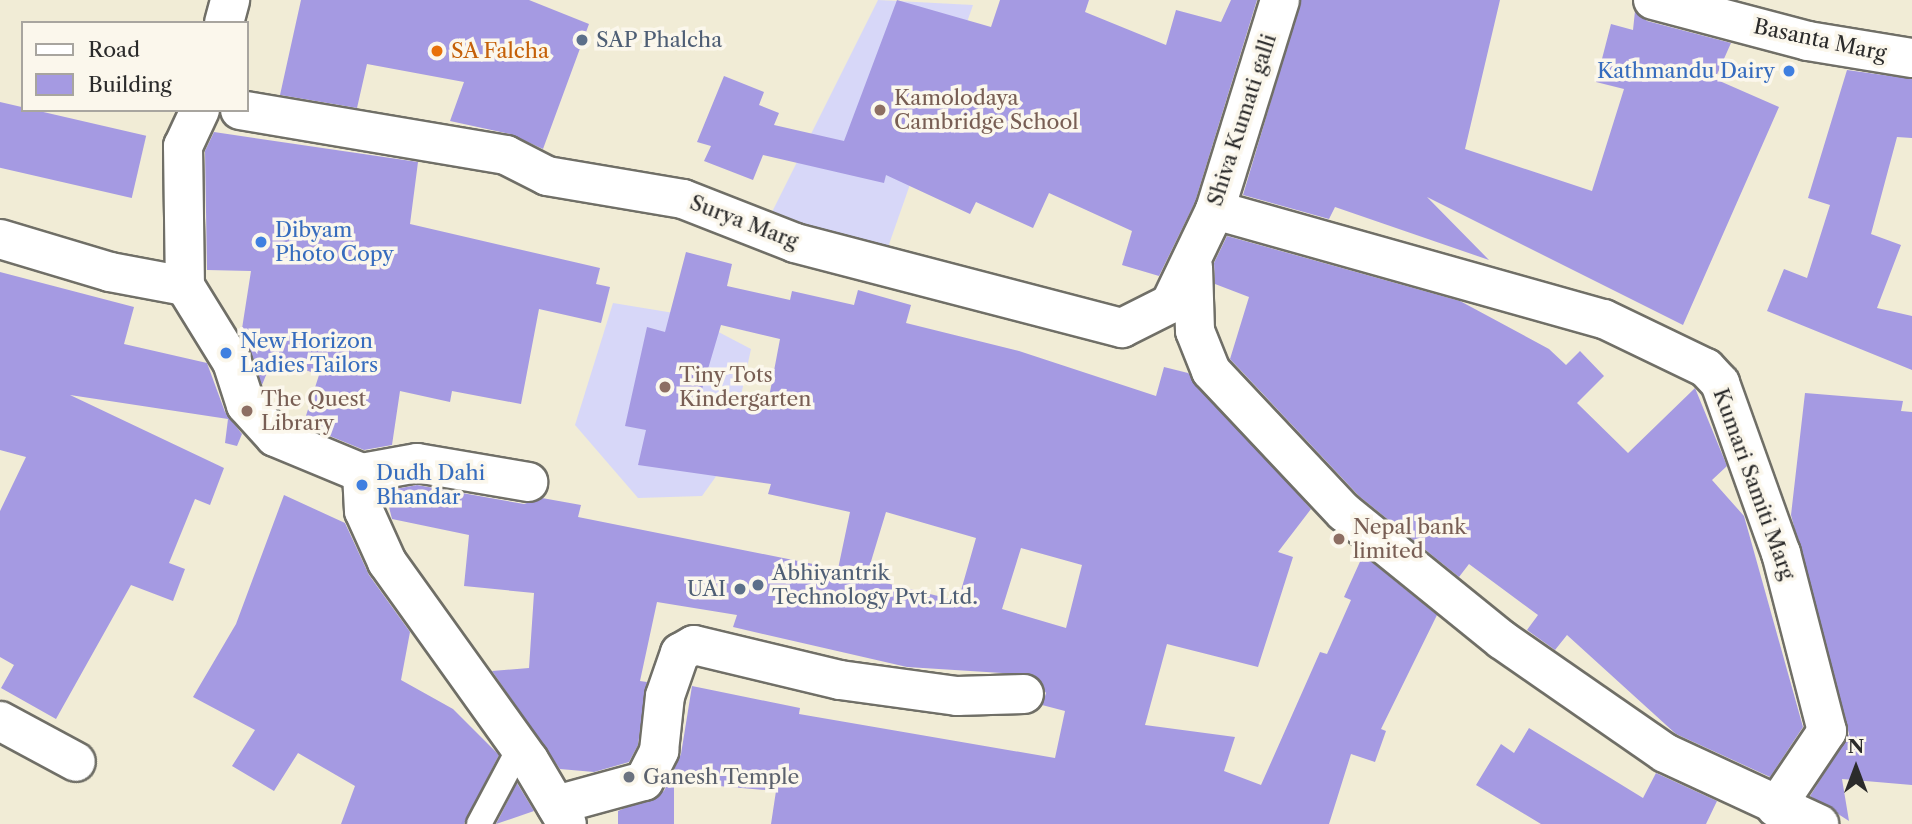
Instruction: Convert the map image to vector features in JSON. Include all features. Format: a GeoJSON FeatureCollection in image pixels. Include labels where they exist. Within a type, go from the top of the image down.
{"type":"FeatureCollection","features":[{"type":"Feature","properties":{"kind":"street"},"geometry":{"type":"LineString","coordinates":[[225,21],[230,0]]}},
{"type":"Feature","properties":{"kind":"street","name":"Shiva Kumati galli"},"geometry":{"type":"LineString","coordinates":[[1207,223],[1280,0]]}},
{"type":"Feature","properties":{"kind":"street","name":"Basanta Marg"},"geometry":{"type":"LineString","coordinates":[[1677,3],[1808,41],[1912,58]]}},
{"type":"Feature","properties":{"kind":"street","name":"Surya Marg"},"geometry":{"type":"LineString","coordinates":[[248,111],[506,155],[547,176],[683,199],[795,243],[1122,328],[1170,304],[1207,223]]}},
{"type":"Feature","properties":{"kind":"street"},"geometry":{"type":"LineString","coordinates":[[199,112],[183,146],[185,286],[232,362],[246,405],[275,437],[362,473],[417,463],[528,482]]}},
{"type":"Feature","properties":{"kind":"street"},"geometry":{"type":"LineString","coordinates":[[1207,223],[1189,287],[1195,331],[1211,371],[1344,512],[1502,640],[1665,753],[1776,807],[1819,824]]}},
{"type":"Feature","properties":{"kind":"street","name":"Kumari Samiti Marg"},"geometry":{"type":"LineString","coordinates":[[1207,223],[1604,318],[1706,368],[1720,383],[1781,553],[1827,731],[1776,807]]}},
{"type":"Feature","properties":{"kind":"street"},"geometry":{"type":"LineString","coordinates":[[0,239],[110,272],[185,286]]}},
{"type":"Feature","properties":{"kind":"street"},"geometry":{"type":"LineString","coordinates":[[362,473],[364,511],[387,562],[520,747],[561,814],[644,781],[659,751],[666,696],[680,653],[694,645],[840,680],[957,696],[1024,694]]}},
{"type":"Feature","properties":{"kind":"street"},"geometry":{"type":"LineString","coordinates":[[0,721],[76,762]]}},
{"type":"Feature","properties":{"kind":"lane"},"geometry":{"type":"LineString","coordinates":[[480,824],[520,747]]}},
{"type":"Feature","properties":{"kind":"shaded area","name":"Kamolodaya Cambridge School"},"geometry":{"type":"Polygon","coordinates":[[[878,0],[973,5],[887,250],[771,214],[878,0]]]}},
{"type":"Feature","properties":{"kind":"shaded area","name":"Tiny Tots Kindergarten"},"geometry":{"type":"Polygon","coordinates":[[[613,303],[686,315],[751,349],[727,461],[702,496],[638,498],[575,425],[613,303]]]}},
{"type":"Feature","properties":{"kind":"building"},"geometry":{"type":"Polygon","coordinates":[[[301,0],[529,0],[589,24],[543,149],[510,134],[450,121],[464,82],[367,64],[357,108],[280,95],[301,0]]]}},
{"type":"Feature","properties":{"kind":"building"},"geometry":{"type":"Polygon","coordinates":[[[897,0],[991,27],[1000,0],[1089,0],[1085,12],[1166,45],[1176,10],[1221,22],[1231,0],[1257,0],[1195,202],[1159,276],[1122,265],[1132,231],[1049,193],[1033,228],[976,202],[970,214],[886,175],[884,183],[763,155],[753,180],[704,161],[711,146],[697,142],[724,76],[764,92],[759,105],[779,113],[774,125],[844,141],[897,0]]]}},
{"type":"Feature","properties":{"kind":"building"},"geometry":{"type":"Polygon","coordinates":[[[1301,0],[1500,0],[1465,149],[1592,191],[1624,89],[1596,82],[1611,24],[1633,30],[1635,11],[1647,21],[1731,43],[1715,79],[1779,107],[1683,325],[1427,197],[1489,260],[1335,207],[1329,219],[1243,195],[1301,0]]]}},
{"type":"Feature","properties":{"kind":"building"},"geometry":{"type":"Polygon","coordinates":[[[1847,70],[1912,79],[1912,138],[1897,137],[1871,234],[1901,245],[1877,308],[1912,316],[1912,370],[1767,311],[1784,269],[1807,278],[1830,205],[1808,198],[1847,70]]]}},
{"type":"Feature","properties":{"kind":"building"},"geometry":{"type":"Polygon","coordinates":[[[0,102],[21,107],[21,112],[43,112],[146,136],[132,198],[0,168],[0,102]]]}},
{"type":"Feature","properties":{"kind":"building"},"geometry":{"type":"Polygon","coordinates":[[[214,132],[418,162],[410,224],[600,268],[596,284],[610,287],[601,323],[539,309],[521,404],[452,391],[450,402],[400,391],[392,445],[364,450],[303,425],[319,375],[273,358],[262,385],[241,335],[251,271],[207,270],[205,151],[214,132]]]}},
{"type":"Feature","properties":{"kind":"building"},"geometry":{"type":"Polygon","coordinates":[[[1227,236],[1460,301],[1549,349],[1566,365],[1580,351],[1604,376],[1577,403],[1628,453],[1695,388],[1727,466],[1712,480],[1744,516],[1803,727],[1770,777],[1676,734],[1567,635],[1555,650],[1527,630],[1538,615],[1469,564],[1459,577],[1359,496],[1230,359],[1249,297],[1215,284],[1214,263],[1227,236]]]}},
{"type":"Feature","properties":{"kind":"building"},"geometry":{"type":"Polygon","coordinates":[[[686,252],[732,264],[727,286],[790,300],[792,291],[854,305],[858,290],[911,305],[906,323],[1019,351],[1156,396],[1164,367],[1188,373],[1311,509],[1278,552],[1293,557],[1258,667],[1167,644],[1145,725],[1235,737],[1224,771],[1261,785],[1320,652],[1327,654],[1351,600],[1344,597],[1363,555],[1437,615],[1381,729],[1386,731],[1375,762],[1351,754],[1329,824],[771,824],[776,791],[674,782],[674,824],[618,824],[618,811],[664,791],[681,754],[692,686],[800,708],[799,714],[1055,758],[1065,711],[1042,705],[1046,693],[1034,675],[907,667],[733,627],[737,615],[657,602],[640,681],[647,682],[638,745],[629,762],[594,772],[560,769],[492,671],[529,668],[534,593],[464,586],[469,535],[392,519],[385,491],[417,485],[524,504],[542,498],[581,505],[578,517],[838,569],[850,512],[768,494],[771,484],[638,465],[646,430],[625,426],[647,327],[665,332],[686,252]],[[721,325],[700,396],[767,408],[780,339],[721,325]],[[886,512],[866,578],[958,601],[976,538],[886,512]],[[1021,548],[1002,609],[1066,628],[1082,565],[1021,548]]]}},
{"type":"Feature","properties":{"kind":"building"},"geometry":{"type":"Polygon","coordinates":[[[0,272],[134,307],[124,344],[207,363],[225,412],[242,434],[237,446],[225,443],[228,419],[70,395],[224,468],[210,505],[195,499],[169,563],[185,569],[173,601],[131,585],[56,719],[1,688],[14,665],[0,657],[0,511],[26,457],[0,450],[0,272]]]}},
{"type":"Feature","properties":{"kind":"building"},"geometry":{"type":"Polygon","coordinates":[[[1805,393],[1903,401],[1901,411],[1912,412],[1912,785],[1842,779],[1849,821],[1810,796],[1849,734],[1791,515],[1805,393]]]}},
{"type":"Feature","properties":{"kind":"building"},"geometry":{"type":"Polygon","coordinates":[[[284,495],[345,523],[369,575],[410,632],[401,680],[453,709],[499,755],[464,824],[341,824],[355,786],[298,753],[274,791],[232,766],[255,730],[193,697],[236,624],[284,495]]]}},
{"type":"Feature","properties":{"kind":"building"},"geometry":{"type":"Polygon","coordinates":[[[1529,728],[1643,798],[1656,773],[1717,801],[1706,824],[1541,824],[1476,785],[1501,744],[1514,753],[1529,728]]]}},
{"type":"Feature","properties":{"kind":"building"},"geometry":{"type":"Polygon","coordinates":[[[517,783],[534,811],[496,824],[517,783]]]}},
{"type":"Feature","properties":{"kind":"place","name":"SAP Phalcha"},"geometry":{"type":"Point","coordinates":[582,40]}},
{"type":"Feature","properties":{"kind":"place","name":"SA Falcha"},"geometry":{"type":"Point","coordinates":[437,51]}},
{"type":"Feature","properties":{"kind":"place","name":"Kathmandu Dairy"},"geometry":{"type":"Point","coordinates":[1789,71]}},
{"type":"Feature","properties":{"kind":"place","name":"Kamolodaya Cambridge School"},"geometry":{"type":"Point","coordinates":[880,110]}},
{"type":"Feature","properties":{"kind":"place","name":"Dibyam Photo Copy"},"geometry":{"type":"Point","coordinates":[261,242]}},
{"type":"Feature","properties":{"kind":"place","name":"New Horizon Ladies Tailors"},"geometry":{"type":"Point","coordinates":[226,353]}},
{"type":"Feature","properties":{"kind":"place","name":"Tiny Tots Kindergarten"},"geometry":{"type":"Point","coordinates":[665,387]}},
{"type":"Feature","properties":{"kind":"place","name":"The Quest Library"},"geometry":{"type":"Point","coordinates":[247,411]}},
{"type":"Feature","properties":{"kind":"place","name":"Dudh Dahi Bhandar"},"geometry":{"type":"Point","coordinates":[362,485]}},
{"type":"Feature","properties":{"kind":"place","name":"Nepal bank limited"},"geometry":{"type":"Point","coordinates":[1339,539]}},
{"type":"Feature","properties":{"kind":"place","name":"Abhiyantrik Technology Pvt. Ltd."},"geometry":{"type":"Point","coordinates":[758,585]}},
{"type":"Feature","properties":{"kind":"place","name":"UAI"},"geometry":{"type":"Point","coordinates":[740,589]}},
{"type":"Feature","properties":{"kind":"place","name":"Ganesh Temple"},"geometry":{"type":"Point","coordinates":[629,777]}}]}
